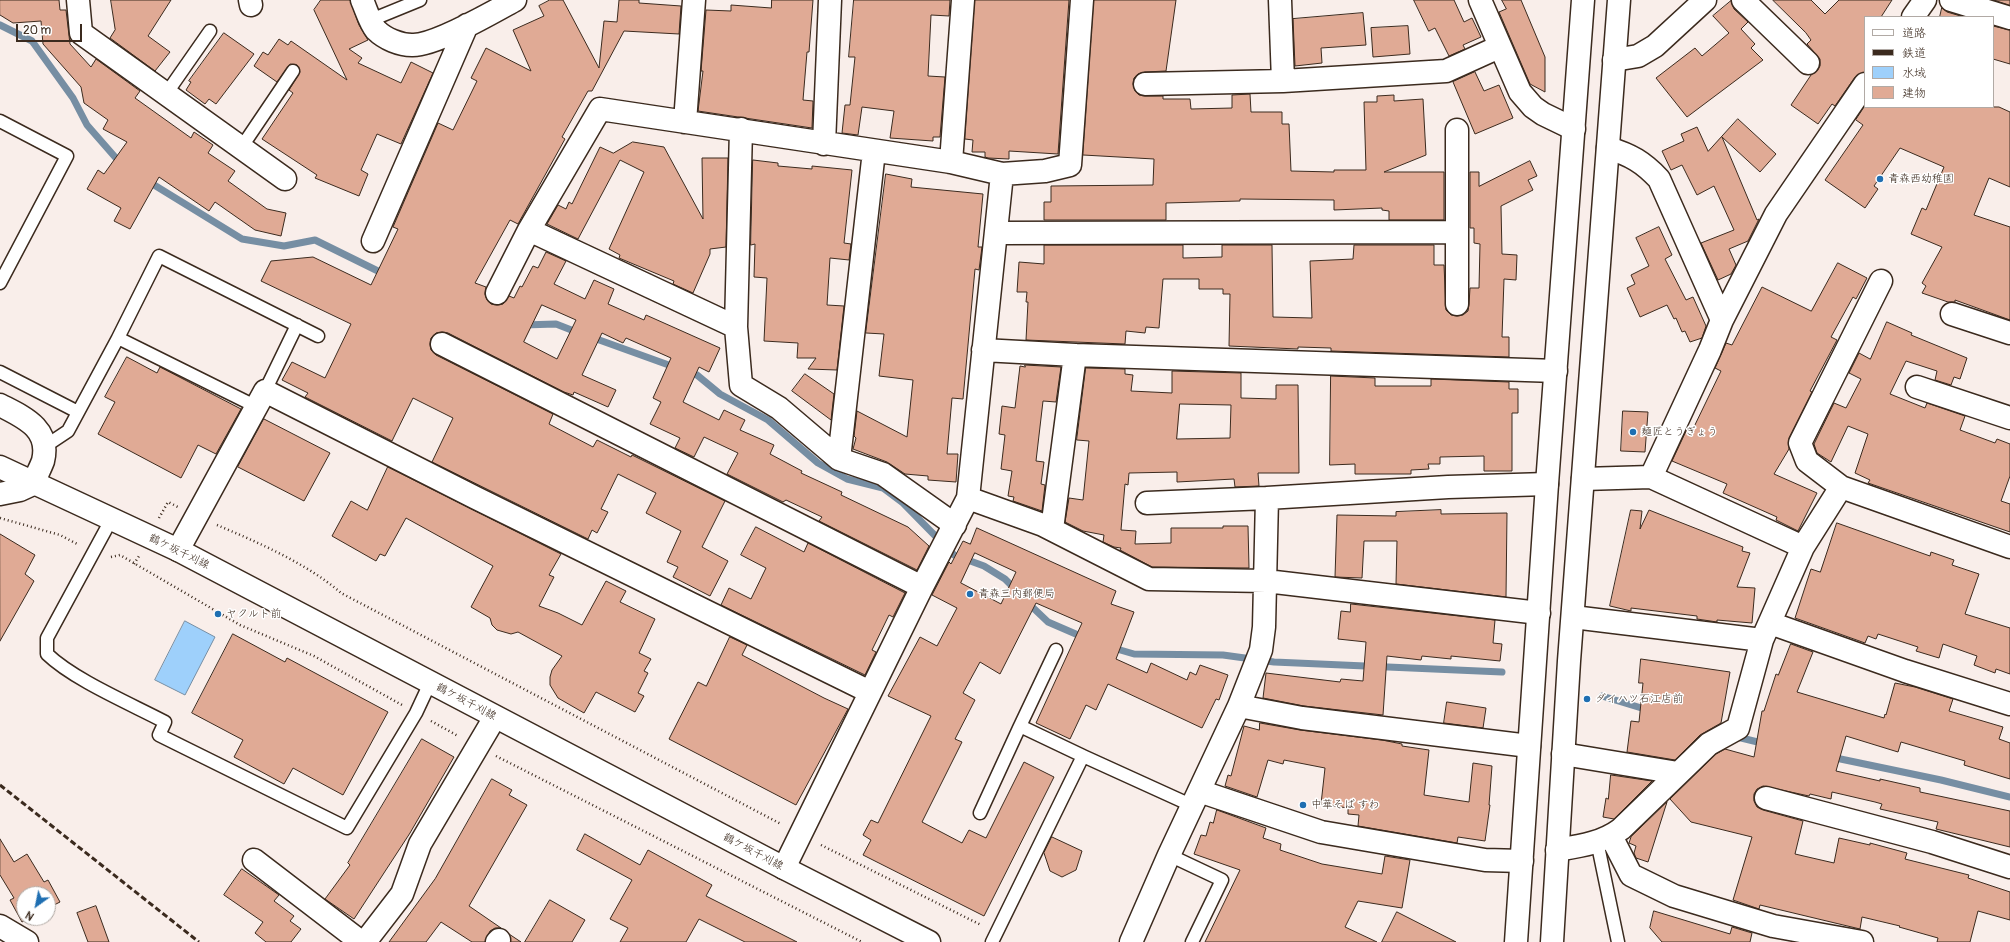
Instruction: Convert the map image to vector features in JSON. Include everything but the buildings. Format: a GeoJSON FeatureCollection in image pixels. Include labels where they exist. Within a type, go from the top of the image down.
{"type":"FeatureCollection","features":[{"type":"Feature","properties":{"kind":"street"},"geometry":{"type":"LineString","coordinates":[[78,0],[81,33],[285,179]]}},
{"type":"Feature","properties":{"kind":"street"},"geometry":{"type":"LineString","coordinates":[[362,0],[375,29],[383,37],[412,46],[429,42],[467,25],[515,0]]}},
{"type":"Feature","properties":{"kind":"street"},"geometry":{"type":"LineString","coordinates":[[684,122],[694,0]]}},
{"type":"Feature","properties":{"kind":"street"},"geometry":{"type":"LineString","coordinates":[[824,144],[830,0]]}},
{"type":"Feature","properties":{"kind":"street"},"geometry":{"type":"LineString","coordinates":[[951,162],[962,0]]}},
{"type":"Feature","properties":{"kind":"street"},"geometry":{"type":"LineString","coordinates":[[497,293],[529,230],[600,109],[741,129],[824,144],[951,162],[1002,174],[1045,171],[1070,165],[1082,0]]}},
{"type":"Feature","properties":{"kind":"street"},"geometry":{"type":"LineString","coordinates":[[1280,0],[1283,81]]}},
{"type":"Feature","properties":{"kind":"street"},"geometry":{"type":"LineString","coordinates":[[1480,0],[1499,47],[1520,92],[1543,114],[1574,129]]}},
{"type":"Feature","properties":{"kind":"street"},"geometry":{"type":"LineString","coordinates":[[1516,942],[1528,746],[1583,0]]}},
{"type":"Feature","properties":{"kind":"street"},"geometry":{"type":"LineString","coordinates":[[1552,942],[1572,617],[1619,0]]}},
{"type":"Feature","properties":{"kind":"street"},"geometry":{"type":"LineString","coordinates":[[1614,60],[1638,56],[1655,46],[1705,0]]}},
{"type":"Feature","properties":{"kind":"street"},"geometry":{"type":"LineString","coordinates":[[1743,0],[1808,63]]}},
{"type":"Feature","properties":{"kind":"street"},"geometry":{"type":"LineString","coordinates":[[1914,16],[1925,0]]}},
{"type":"Feature","properties":{"kind":"street"},"geometry":{"type":"LineString","coordinates":[[1952,0],[2010,18]]}},
{"type":"Feature","properties":{"kind":"street"},"geometry":{"type":"LineString","coordinates":[[373,241],[467,25]]}},
{"type":"Feature","properties":{"kind":"street"},"geometry":{"type":"LineString","coordinates":[[1145,84],[1283,81],[1446,71],[1499,47]]}},
{"type":"Feature","properties":{"kind":"street"},"geometry":{"type":"LineString","coordinates":[[1651,476],[1710,350],[1722,320],[1776,214],[1864,85]]}},
{"type":"Feature","properties":{"kind":"street"},"geometry":{"type":"LineString","coordinates":[[741,129],[736,327],[741,386],[779,408],[839,459],[884,474],[948,538]]}},
{"type":"Feature","properties":{"kind":"street"},"geometry":{"type":"LineString","coordinates":[[1457,130],[1457,304]]}},
{"type":"Feature","properties":{"kind":"street"},"geometry":{"type":"LineString","coordinates":[[1608,148],[1629,155],[1647,166],[1659,179],[1722,320]]}},
{"type":"Feature","properties":{"kind":"street"},"geometry":{"type":"LineString","coordinates":[[839,459],[874,151]]}},
{"type":"Feature","properties":{"kind":"street"},"geometry":{"type":"LineString","coordinates":[[784,868],[922,587],[968,498],[1002,174]]}},
{"type":"Feature","properties":{"kind":"street"},"geometry":{"type":"LineString","coordinates":[[529,230],[736,327]]}},
{"type":"Feature","properties":{"kind":"street"},"geometry":{"type":"LineString","coordinates":[[997,233],[1457,232]]}},
{"type":"Feature","properties":{"kind":"street"},"geometry":{"type":"LineString","coordinates":[[1881,282],[1800,443],[1807,461],[1841,487],[2010,547]]}},
{"type":"Feature","properties":{"kind":"street"},"geometry":{"type":"LineString","coordinates":[[1952,314],[2010,333]]}},
{"type":"Feature","properties":{"kind":"street"},"geometry":{"type":"LineString","coordinates":[[442,344],[922,587]]}},
{"type":"Feature","properties":{"kind":"street"},"geometry":{"type":"LineString","coordinates":[[983,350],[1075,355],[1556,371]]}},
{"type":"Feature","properties":{"kind":"street"},"geometry":{"type":"LineString","coordinates":[[1052,529],[1075,355]]}},
{"type":"Feature","properties":{"kind":"street"},"geometry":{"type":"LineString","coordinates":[[1917,387],[2010,418]]}},
{"type":"Feature","properties":{"kind":"street"},"geometry":{"type":"LineString","coordinates":[[178,550],[261,399],[476,498],[870,692]]}},
{"type":"Feature","properties":{"kind":"street"},"geometry":{"type":"LineString","coordinates":[[0,405],[28,419],[41,435],[44,447],[43,460],[33,484],[20,490],[0,494]]}},
{"type":"Feature","properties":{"kind":"street","name":"鶴ケ坂千刈線"},"geometry":{"type":"LineString","coordinates":[[0,467],[33,484],[178,550],[784,868],[929,942]]}},
{"type":"Feature","properties":{"kind":"street"},"geometry":{"type":"LineString","coordinates":[[1583,479],[1651,476],[1803,547]]}},
{"type":"Feature","properties":{"kind":"street"},"geometry":{"type":"LineString","coordinates":[[1147,503],[1267,498],[1448,487],[1547,484]]}},
{"type":"Feature","properties":{"kind":"street"},"geometry":{"type":"LineString","coordinates":[[1557,850],[1604,839],[1621,828],[1709,744],[1738,728],[1766,631],[1803,547],[1841,487]]}},
{"type":"Feature","properties":{"kind":"street"},"geometry":{"type":"LineString","coordinates":[[968,498],[1052,529],[1149,579],[1266,581],[1539,613]]}},
{"type":"Feature","properties":{"kind":"street"},"geometry":{"type":"LineString","coordinates":[[1130,942],[1239,706],[1258,658],[1264,627],[1267,498]]}},
{"type":"Feature","properties":{"kind":"street"},"geometry":{"type":"LineString","coordinates":[[1572,617],[1766,631],[1905,671],[2010,704]]}},
{"type":"Feature","properties":{"kind":"street"},"geometry":{"type":"LineString","coordinates":[[1239,706],[1302,718],[1528,746]]}},
{"type":"Feature","properties":{"kind":"street"},"geometry":{"type":"LineString","coordinates":[[365,942],[402,894],[420,844],[495,717]]}},
{"type":"Feature","properties":{"kind":"street"},"geometry":{"type":"LineString","coordinates":[[1563,754],[1678,773]]}},
{"type":"Feature","properties":{"kind":"street"},"geometry":{"type":"LineString","coordinates":[[1196,798],[1321,832],[1485,860],[1522,861]]}},
{"type":"Feature","properties":{"kind":"street"},"geometry":{"type":"LineString","coordinates":[[1766,798],[1932,842],[2010,867]]}},
{"type":"Feature","properties":{"kind":"street"},"geometry":{"type":"LineString","coordinates":[[1604,839],[1631,874],[1674,896],[1772,926],[1862,942]]}},
{"type":"Feature","properties":{"kind":"street"},"geometry":{"type":"LineString","coordinates":[[254,860],[361,942]]}},
{"type":"Feature","properties":{"kind":"street"},"geometry":{"type":"LineString","coordinates":[[0,926],[27,942]]}},
{"type":"Feature","properties":{"kind":"lane"},"geometry":{"type":"LineString","coordinates":[[371,20],[392,5],[420,0]]}},
{"type":"Feature","properties":{"kind":"lane"},"geometry":{"type":"LineString","coordinates":[[166,94],[210,31]]}},
{"type":"Feature","properties":{"kind":"lane"},"geometry":{"type":"LineString","coordinates":[[241,148],[293,71]]}},
{"type":"Feature","properties":{"kind":"lane"},"geometry":{"type":"LineString","coordinates":[[0,121],[67,156],[0,283]]}},
{"type":"Feature","properties":{"kind":"lane"},"geometry":{"type":"LineString","coordinates":[[44,447],[68,430],[118,338],[158,256],[318,336]]}},
{"type":"Feature","properties":{"kind":"lane"},"geometry":{"type":"LineString","coordinates":[[118,338],[261,399],[297,325]]}},
{"type":"Feature","properties":{"kind":"lane"},"geometry":{"type":"LineString","coordinates":[[0,372],[78,412]]}},
{"type":"Feature","properties":{"kind":"lane"},"geometry":{"type":"LineString","coordinates":[[111,520],[47,638],[47,654],[56,663],[93,685],[165,722],[159,735],[347,828],[416,713],[430,683]]}},
{"type":"Feature","properties":{"kind":"lane"},"geometry":{"type":"LineString","coordinates":[[980,813],[1056,650]]}},
{"type":"Feature","properties":{"kind":"lane"},"geometry":{"type":"LineString","coordinates":[[1020,726],[1083,756],[1196,798]]}},
{"type":"Feature","properties":{"kind":"lane"},"geometry":{"type":"LineString","coordinates":[[994,937],[1083,756]]}},
{"type":"Feature","properties":{"kind":"lane"},"geometry":{"type":"LineString","coordinates":[[1604,839],[1618,942]]}},
{"type":"Feature","properties":{"kind":"lane"},"geometry":{"type":"LineString","coordinates":[[1169,855],[1222,880],[1192,942]]}},
{"type":"Feature","properties":{"kind":"path"},"geometry":{"type":"LineString","coordinates":[[168,502],[196,517],[252,540],[326,580],[341,593],[994,937]]}},
{"type":"Feature","properties":{"kind":"path"},"geometry":{"type":"LineString","coordinates":[[0,518],[60,535],[104,559],[120,554],[134,564]]}},
{"type":"Feature","properties":{"kind":"water"},"geometry":{"type":"Polygon","coordinates":[[[185,621],[215,637],[185,695],[155,680],[185,621]]]}},
{"type":"Feature","properties":{"kind":"waterway"},"geometry":{"type":"LineString","coordinates":[[0,25],[32,41],[73,98],[87,125],[122,165]]}},
{"type":"Feature","properties":{"kind":"waterway"},"geometry":{"type":"LineString","coordinates":[[146,180],[242,239],[284,246],[315,240],[386,275]]}},
{"type":"Feature","properties":{"kind":"waterway"},"geometry":{"type":"LineString","coordinates":[[523,325],[556,324],[579,333]]}},
{"type":"Feature","properties":{"kind":"waterway"},"geometry":{"type":"LineString","coordinates":[[591,337],[677,368]]}},
{"type":"Feature","properties":{"kind":"waterway"},"geometry":{"type":"LineString","coordinates":[[686,372],[697,375],[720,394],[768,420],[818,463],[847,479],[883,488],[903,503],[954,555],[984,566],[1005,579],[1016,590]]}},
{"type":"Feature","properties":{"kind":"waterway"},"geometry":{"type":"LineString","coordinates":[[1027,602],[1048,622],[1085,638]]}},
{"type":"Feature","properties":{"kind":"waterway"},"geometry":{"type":"LineString","coordinates":[[1110,647],[1134,654],[1223,655],[1274,662],[1502,672]]}},
{"type":"Feature","properties":{"kind":"waterway"},"geometry":{"type":"LineString","coordinates":[[1602,696],[1648,710]]}},
{"type":"Feature","properties":{"kind":"waterway"},"geometry":{"type":"LineString","coordinates":[[1733,736],[1766,744]]}},
{"type":"Feature","properties":{"kind":"waterway"},"geometry":{"type":"LineString","coordinates":[[1831,757],[1941,780],[2010,797]]}},
{"type":"Feature","properties":{"kind":"railway"},"geometry":{"type":"LineString","coordinates":[[0,785],[199,942]]}},
{"type":"Feature","properties":{"kind":"place","name":"青森西幼稚園"},"geometry":{"type":"Point","coordinates":[1880,179]}},
{"type":"Feature","properties":{"kind":"place","name":"麺匠とうぎょう"},"geometry":{"type":"Point","coordinates":[1633,432]}},
{"type":"Feature","properties":{"kind":"place","name":"青森三内郵便局"},"geometry":{"type":"Point","coordinates":[970,594]}},
{"type":"Feature","properties":{"kind":"place","name":"ヤクルト前"},"geometry":{"type":"Point","coordinates":[218,614]}},
{"type":"Feature","properties":{"kind":"place","name":"ダイハツ石江店前"},"geometry":{"type":"Point","coordinates":[1587,699]}},
{"type":"Feature","properties":{"kind":"place","name":"中華そば すわ"},"geometry":{"type":"Point","coordinates":[1303,805]}}]}
